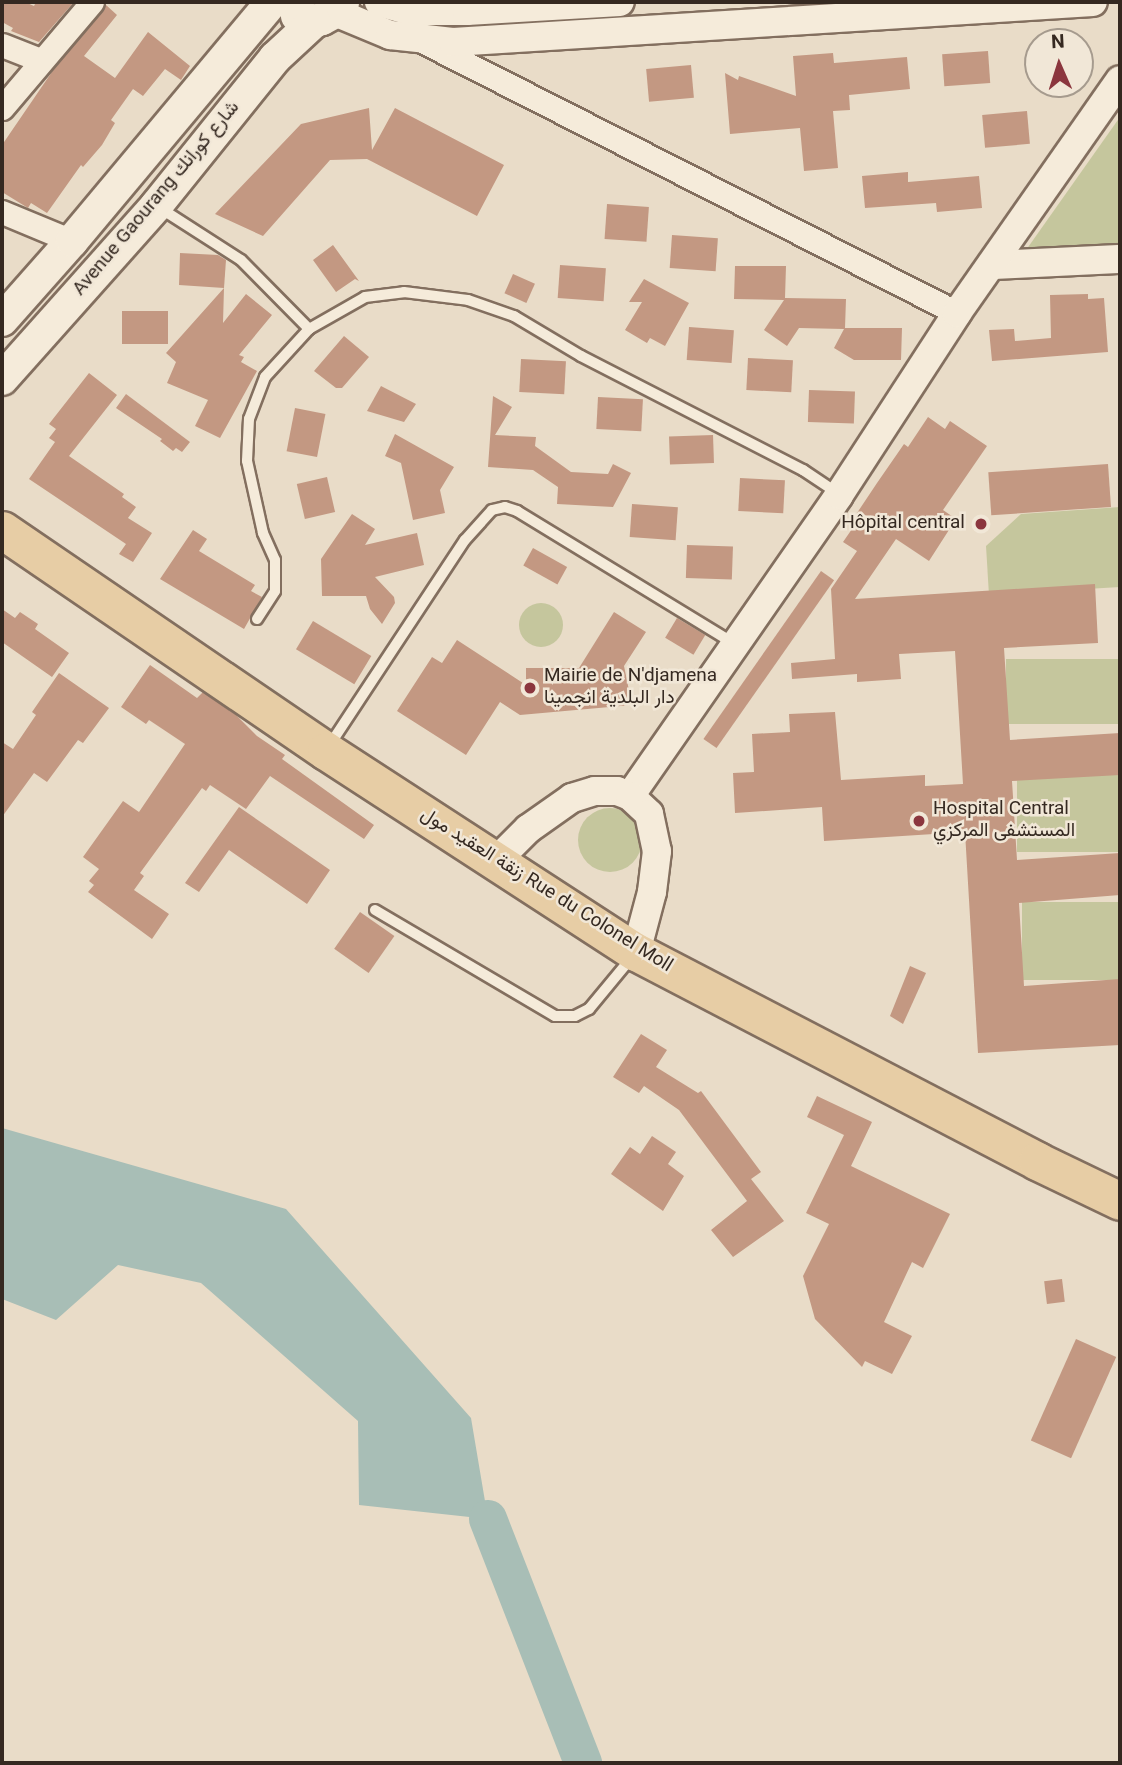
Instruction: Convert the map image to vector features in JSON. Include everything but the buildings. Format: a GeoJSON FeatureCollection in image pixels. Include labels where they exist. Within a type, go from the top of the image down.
{"type":"FeatureCollection","features":[{"type":"Feature","properties":{"kind":"main road","name":"Avenue Gaourang شارع كورانك"},"geometry":{"type":"LineString","coordinates":[[2,320],[72,241],[272,2]]}},
{"type":"Feature","properties":{"kind":"main road"},"geometry":{"type":"LineString","coordinates":[[285,2],[296,15],[331,12]]}},
{"type":"Feature","properties":{"kind":"main road","name":"Avenue Gaourang شارع كورانك"},"geometry":{"type":"LineString","coordinates":[[2,379],[156,206],[275,58],[331,12]]}},
{"type":"Feature","properties":{"kind":"main road","name":"زنقة العقيد مول Rue du Colonel Moll"},"geometry":{"type":"LineString","coordinates":[[2,530],[326,751],[636,952],[1037,1161],[1120,1201]]}},
{"type":"Feature","properties":{"kind":"street"},"geometry":{"type":"LineString","coordinates":[[2,108],[92,2]]}},
{"type":"Feature","properties":{"kind":"street"},"geometry":{"type":"LineString","coordinates":[[379,2],[411,11],[467,12],[620,2]]}},
{"type":"Feature","properties":{"kind":"street"},"geometry":{"type":"LineString","coordinates":[[331,12],[390,35],[420,40],[496,40],[1093,2]]}},
{"type":"Feature","properties":{"kind":"street"},"geometry":{"type":"LineString","coordinates":[[420,40],[957,313]]}},
{"type":"Feature","properties":{"kind":"street"},"geometry":{"type":"LineString","coordinates":[[2,46],[40,60]]}},
{"type":"Feature","properties":{"kind":"street"},"geometry":{"type":"LineString","coordinates":[[630,796],[839,495],[957,313],[1120,80]]}},
{"type":"Feature","properties":{"kind":"street"},"geometry":{"type":"LineString","coordinates":[[2,212],[72,241]]}},
{"type":"Feature","properties":{"kind":"street"},"geometry":{"type":"LineString","coordinates":[[992,265],[1120,259]]}},
{"type":"Feature","properties":{"kind":"street"},"geometry":{"type":"LineString","coordinates":[[495,862],[528,829],[572,798],[594,791],[617,791],[630,796],[649,814],[657,851],[652,892],[636,952]]}},
{"type":"Feature","properties":{"kind":"lane"},"geometry":{"type":"LineString","coordinates":[[156,206],[241,260],[309,329]]}},
{"type":"Feature","properties":{"kind":"lane"},"geometry":{"type":"LineString","coordinates":[[257,619],[275,590],[275,560],[263,533],[247,461],[249,419],[265,377],[309,329],[365,298],[404,292],[468,300],[514,316],[581,356],[803,470],[839,495]]}},
{"type":"Feature","properties":{"kind":"lane"},"geometry":{"type":"LineString","coordinates":[[326,751],[465,540],[492,510],[505,507],[517,511],[735,644]]}},
{"type":"Feature","properties":{"kind":"lane"},"geometry":{"type":"LineString","coordinates":[[375,910],[555,1016],[575,1016],[589,1009],[636,952]]}},
{"type":"Feature","properties":{"kind":"green space"},"geometry":{"type":"Polygon","coordinates":[[[1120,117],[1120,253],[1019,260],[1120,117]]]}},
{"type":"Feature","properties":{"kind":"green space"},"geometry":{"type":"Polygon","coordinates":[[[1120,507],[1120,587],[989,595],[986,546],[1021,514],[1120,507]]]}},
{"type":"Feature","properties":{"kind":"green space"},"geometry":{"type":"Polygon","coordinates":[[[541,603],[556,610],[563,625],[556,640],[541,647],[526,640],[519,625],[526,610],[541,603]]]}},
{"type":"Feature","properties":{"kind":"green space"},"geometry":{"type":"Polygon","coordinates":[[[1006,659],[1120,659],[1120,724],[1006,724],[1006,659]]]}},
{"type":"Feature","properties":{"kind":"green space"},"geometry":{"type":"Polygon","coordinates":[[[1017,770],[1120,770],[1120,852],[1017,852],[1017,770]]]}},
{"type":"Feature","properties":{"kind":"green space"},"geometry":{"type":"Polygon","coordinates":[[[610,808],[628,814],[636,822],[642,840],[636,858],[628,866],[610,872],[592,866],[584,858],[578,840],[584,822],[592,814],[610,808]]]}},
{"type":"Feature","properties":{"kind":"green space"},"geometry":{"type":"Polygon","coordinates":[[[1022,902],[1120,902],[1120,980],[1022,980],[1022,902]]]}},
{"type":"Feature","properties":{"kind":"water"},"geometry":{"type":"Polygon","coordinates":[[[2,1128],[286,1209],[471,1418],[488,1519],[359,1505],[358,1421],[201,1283],[118,1265],[56,1320],[2,1299],[2,1128]]]}},
{"type":"Feature","properties":{"kind":"waterway"},"geometry":{"type":"LineString","coordinates":[[488,1519],[583,1763]]}},
{"type":"Feature","properties":{"kind":"place","name":"Hôpital central"},"geometry":{"type":"Point","coordinates":[981,524]}},
{"type":"Feature","properties":{"kind":"place","name":"Mairie de N'djamena دار البلدية انجمينا"},"geometry":{"type":"Point","coordinates":[530,688]}},
{"type":"Feature","properties":{"kind":"place","name":"Hospital Central المستشفى المركزي"},"geometry":{"type":"Point","coordinates":[919,821]}}]}
